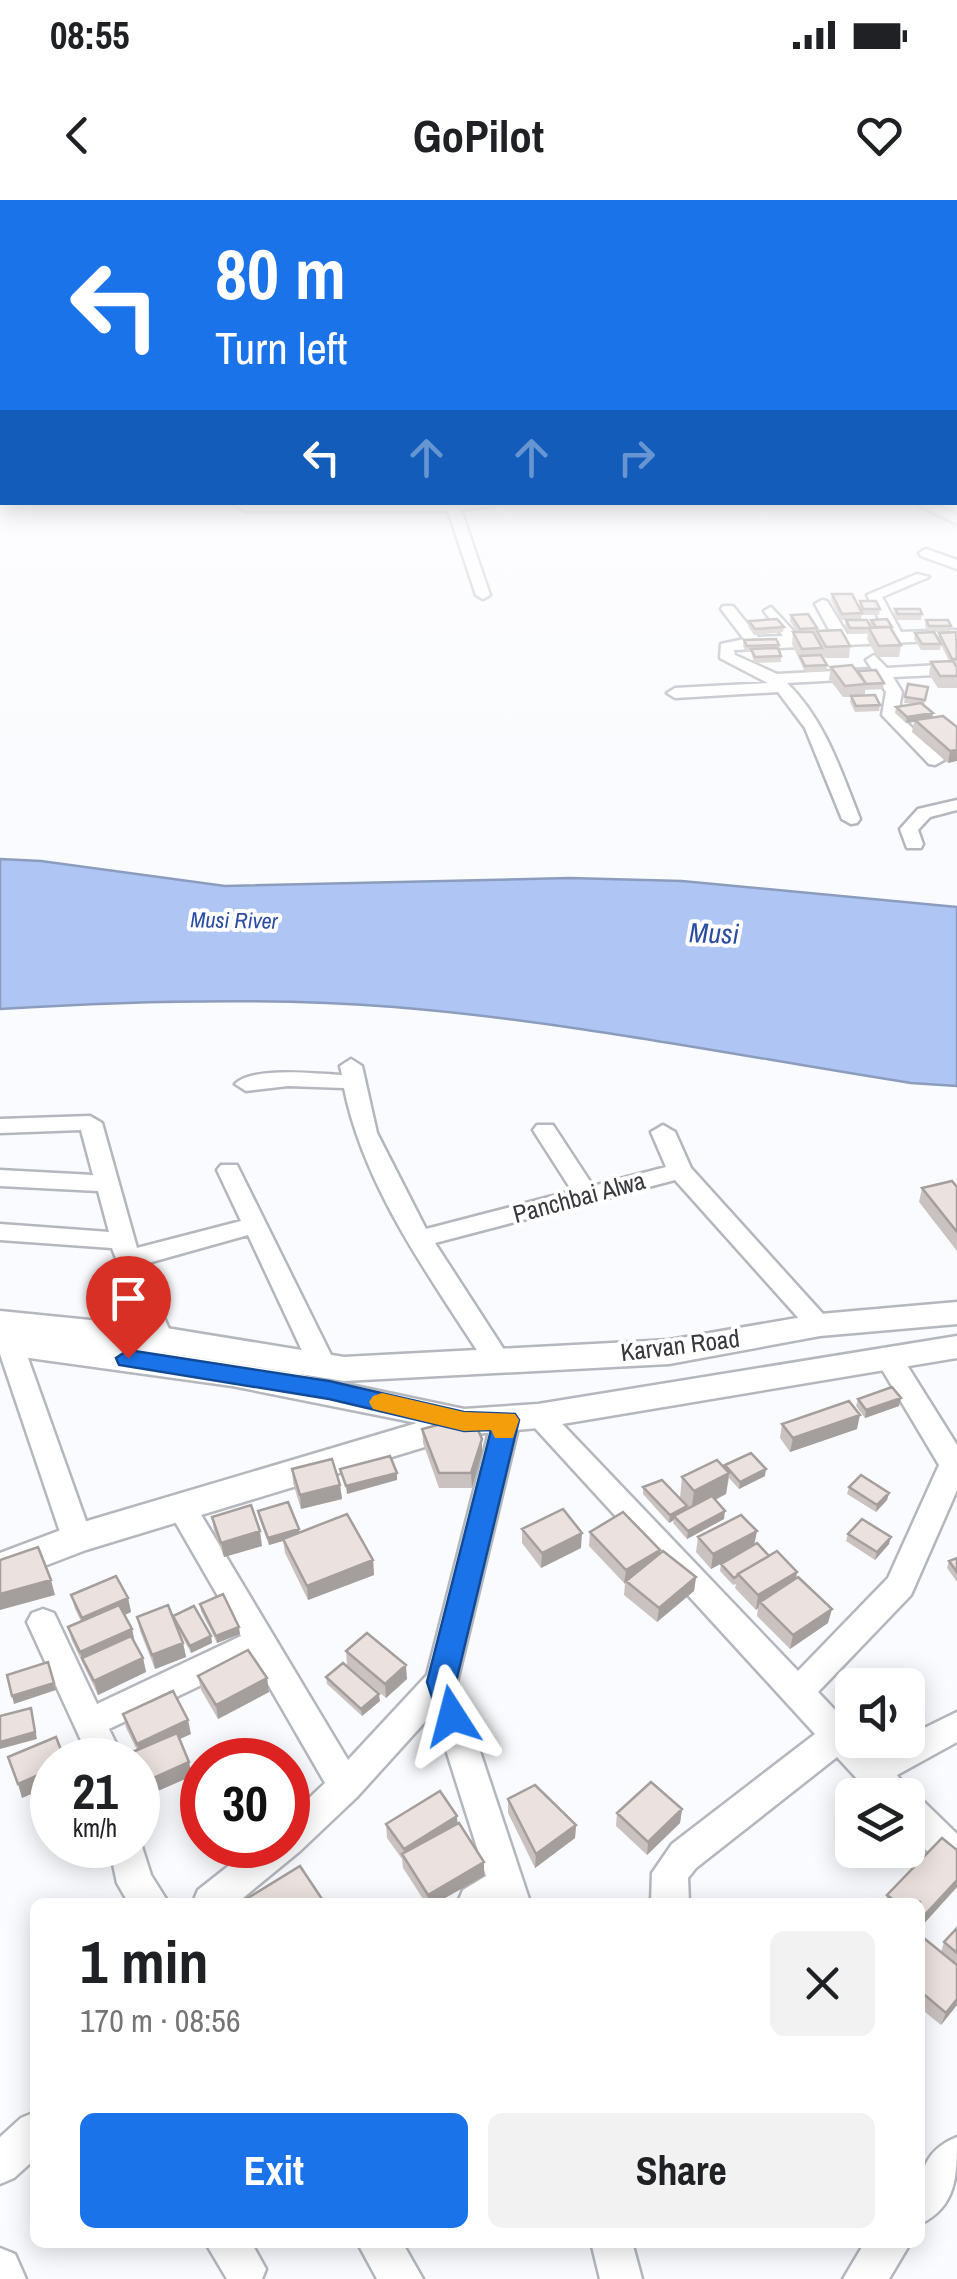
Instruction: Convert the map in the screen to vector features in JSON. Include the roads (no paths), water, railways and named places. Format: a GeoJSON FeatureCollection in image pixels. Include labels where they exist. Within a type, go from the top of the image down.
{"type":"FeatureCollection","features":[{"type":"Feature","properties":{"kind":"street"},"geometry":{"type":"LineString","coordinates":[[482,592],[483,596]]}},
{"type":"Feature","properties":{"kind":"street"},"geometry":{"type":"LineString","coordinates":[[882,592],[874,595],[895,636]]}},
{"type":"Feature","properties":{"kind":"street"},"geometry":{"type":"LineString","coordinates":[[822,604],[842,638]]}},
{"type":"Feature","properties":{"kind":"street"},"geometry":{"type":"LineString","coordinates":[[728,609],[754,642]]}},
{"type":"Feature","properties":{"kind":"street"},"geometry":{"type":"LineString","coordinates":[[771,610],[794,641]]}},
{"type":"Feature","properties":{"kind":"street"},"geometry":{"type":"LineString","coordinates":[[851,818],[819,739],[803,711],[778,683],[728,658],[726,647],[754,642],[957,635]]}},
{"type":"Feature","properties":{"kind":"street"},"geometry":{"type":"LineString","coordinates":[[863,637],[894,692],[890,715],[935,760]]}},
{"type":"Feature","properties":{"kind":"street"},"geometry":{"type":"LineString","coordinates":[[674,694],[879,671],[957,670]]}},
{"type":"Feature","properties":{"kind":"street"},"geometry":{"type":"LineString","coordinates":[[914,844],[910,830],[924,813],[957,805]]}},
{"type":"Feature","properties":{"kind":"street"},"geometry":{"type":"LineString","coordinates":[[246,1084],[352,1074],[365,1133],[483,1364],[450,1388],[464,1422]]}},
{"type":"Feature","properties":{"kind":"street"},"geometry":{"type":"LineString","coordinates":[[0,1126],[90,1123],[125,1251],[160,1338]]}},
{"type":"Feature","properties":{"kind":"street"},"geometry":{"type":"LineString","coordinates":[[545,1130],[586,1196]]}},
{"type":"Feature","properties":{"kind":"street"},"geometry":{"type":"LineString","coordinates":[[663,1132],[680,1171]]}},
{"type":"Feature","properties":{"kind":"street"},"geometry":{"type":"LineString","coordinates":[[229,1170],[322,1365]]}},
{"type":"Feature","properties":{"kind":"street","name":"Panchbai Alwa"},"geometry":{"type":"LineString","coordinates":[[419,1239],[680,1171],[820,1325]]}},
{"type":"Feature","properties":{"kind":"street"},"geometry":{"type":"LineString","coordinates":[[0,1178],[107,1184]]}},
{"type":"Feature","properties":{"kind":"street"},"geometry":{"type":"LineString","coordinates":[[0,1232],[125,1251],[256,1225]]}},
{"type":"Feature","properties":{"kind":"street","name":"Karvan Road"},"geometry":{"type":"LineString","coordinates":[[3,1336],[160,1338],[344,1368],[668,1352],[820,1325],[957,1313]]}},
{"type":"Feature","properties":{"kind":"street"},"geometry":{"type":"LineString","coordinates":[[77,1538],[3,1336],[329,1390],[464,1422]]}},
{"type":"Feature","properties":{"kind":"street","name":"Karvan Road"},"geometry":{"type":"LineString","coordinates":[[0,1568],[77,1538],[464,1422],[522,1418],[890,1361],[957,1347]]}},
{"type":"Feature","properties":{"kind":"street"},"geometry":{"type":"LineString","coordinates":[[796,1694],[900,1586],[956,1465],[890,1361]]}},
{"type":"Feature","properties":{"kind":"street"},"geometry":{"type":"LineString","coordinates":[[310,1819],[441,1682],[522,1418],[835,1733]]}},
{"type":"Feature","properties":{"kind":"street"},"geometry":{"type":"LineString","coordinates":[[181,1506],[345,1786]]}},
{"type":"Feature","properties":{"kind":"street"},"geometry":{"type":"LineString","coordinates":[[43,1622],[98,1738]]}},
{"type":"Feature","properties":{"kind":"street"},"geometry":{"type":"LineString","coordinates":[[91,1722],[260,1642]]}},
{"type":"Feature","properties":{"kind":"street"},"geometry":{"type":"LineString","coordinates":[[441,1682],[498,1896]]}},
{"type":"Feature","properties":{"kind":"street"},"geometry":{"type":"LineString","coordinates":[[890,1778],[957,1726]]}},
{"type":"Feature","properties":{"kind":"street"},"geometry":{"type":"LineString","coordinates":[[672,1898],[670,1874],[684,1856],[835,1738]]}},
{"type":"Feature","properties":{"kind":"street"},"geometry":{"type":"LineString","coordinates":[[858,1758],[876,1778]]}},
{"type":"Feature","properties":{"kind":"street"},"geometry":{"type":"LineString","coordinates":[[925,1825],[956,1853]]}},
{"type":"Feature","properties":{"kind":"street"},"geometry":{"type":"LineString","coordinates":[[131,1868],[135,1883],[147,1898]]}},
{"type":"Feature","properties":{"kind":"street"},"geometry":{"type":"LineString","coordinates":[[216,1898],[253,1868]]}},
{"type":"Feature","properties":{"kind":"street"},"geometry":{"type":"LineString","coordinates":[[0,2164],[30,2137]]}},
{"type":"Feature","properties":{"kind":"street"},"geometry":{"type":"LineString","coordinates":[[925,2198],[957,2157]]}},
{"type":"Feature","properties":{"kind":"street"},"geometry":{"type":"LineString","coordinates":[[381,2248],[402,2279]]}},
{"type":"Feature","properties":{"kind":"street"},"geometry":{"type":"LineString","coordinates":[[613,2248],[622,2279]]}},
{"type":"Feature","properties":{"kind":"street"},"geometry":{"type":"LineString","coordinates":[[864,2279],[887,2248]]}},
{"type":"Feature","properties":{"kind":"street"},"geometry":{"type":"LineString","coordinates":[[0,2269],[4,2279]]}},
{"type":"Feature","properties":{"kind":"water"},"geometry":{"type":"Polygon","coordinates":[[[0,859],[225,886],[570,878],[682,881],[957,907],[957,1086],[911,1083],[524,1021],[394,1007],[197,1001],[0,1009],[0,859]]]}},
{"type":"Feature","properties":{"kind":"water label","name":"Musi River"},"geometry":{"type":"Point","coordinates":[234,920]}},
{"type":"Feature","properties":{"kind":"water label","name":"Musi"},"geometry":{"type":"Point","coordinates":[714,933]}}]}
